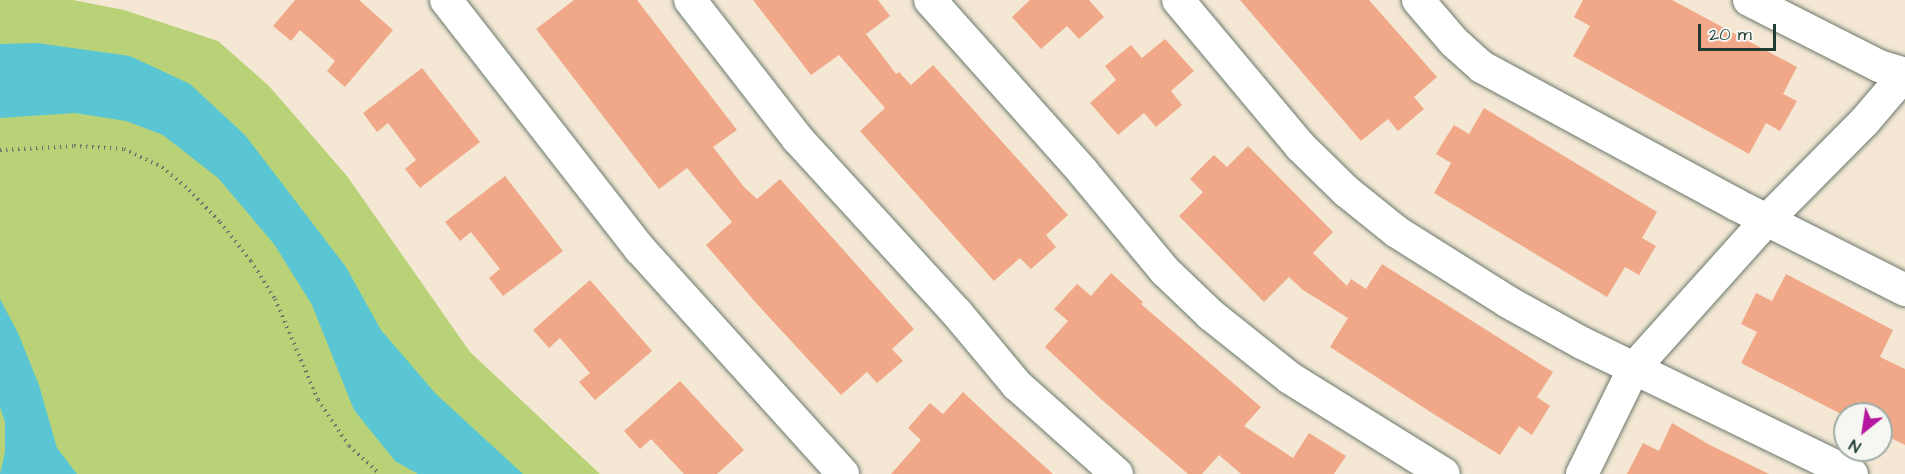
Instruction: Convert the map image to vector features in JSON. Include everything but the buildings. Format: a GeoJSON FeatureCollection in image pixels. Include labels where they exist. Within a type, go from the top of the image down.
{"type":"FeatureCollection","features":[{"type":"Feature","properties":{"kind":"street"},"geometry":{"type":"LineString","coordinates":[[446,0],[640,249],[843,474]]}},
{"type":"Feature","properties":{"kind":"street"},"geometry":{"type":"LineString","coordinates":[[690,0],[797,138],[957,313],[1017,385],[1117,474]]}},
{"type":"Feature","properties":{"kind":"street"},"geometry":{"type":"LineString","coordinates":[[930,0],[1083,172],[1165,271],[1211,315],[1290,378],[1444,474]]}},
{"type":"Feature","properties":{"kind":"street"},"geometry":{"type":"LineString","coordinates":[[1178,0],[1300,146],[1346,191],[1388,226],[1508,302],[1634,368],[1852,474]]}},
{"type":"Feature","properties":{"kind":"street"},"geometry":{"type":"LineString","coordinates":[[1418,0],[1454,42],[1482,67],[1767,220],[1905,290]]}},
{"type":"Feature","properties":{"kind":"street"},"geometry":{"type":"LineString","coordinates":[[1582,474],[1634,368],[1767,220],[1865,121],[1905,74],[1879,66],[1749,0]]}},
{"type":"Feature","properties":{"kind":"path"},"geometry":{"type":"LineString","coordinates":[[0,150],[74,146],[124,149],[162,167],[220,222],[251,261],[275,299],[318,400],[349,446],[380,474]]}},
{"type":"Feature","properties":{"kind":"green space"},"geometry":{"type":"Polygon","coordinates":[[[0,0],[73,0],[124,10],[218,41],[269,86],[347,176],[470,352],[600,474],[0,474],[0,0]]]}},
{"type":"Feature","properties":{"kind":"water"},"geometry":{"type":"Polygon","coordinates":[[[37,43],[130,56],[190,84],[245,135],[346,267],[381,330],[436,394],[523,474],[418,474],[395,461],[354,410],[312,305],[274,244],[218,178],[163,135],[126,121],[75,113],[0,118],[0,44],[37,43]]]}},
{"type":"Feature","properties":{"kind":"water"},"geometry":{"type":"Polygon","coordinates":[[[0,299],[18,333],[39,385],[57,448],[77,474],[0,474],[5,452],[5,422],[0,407],[0,299]]]}}]}
